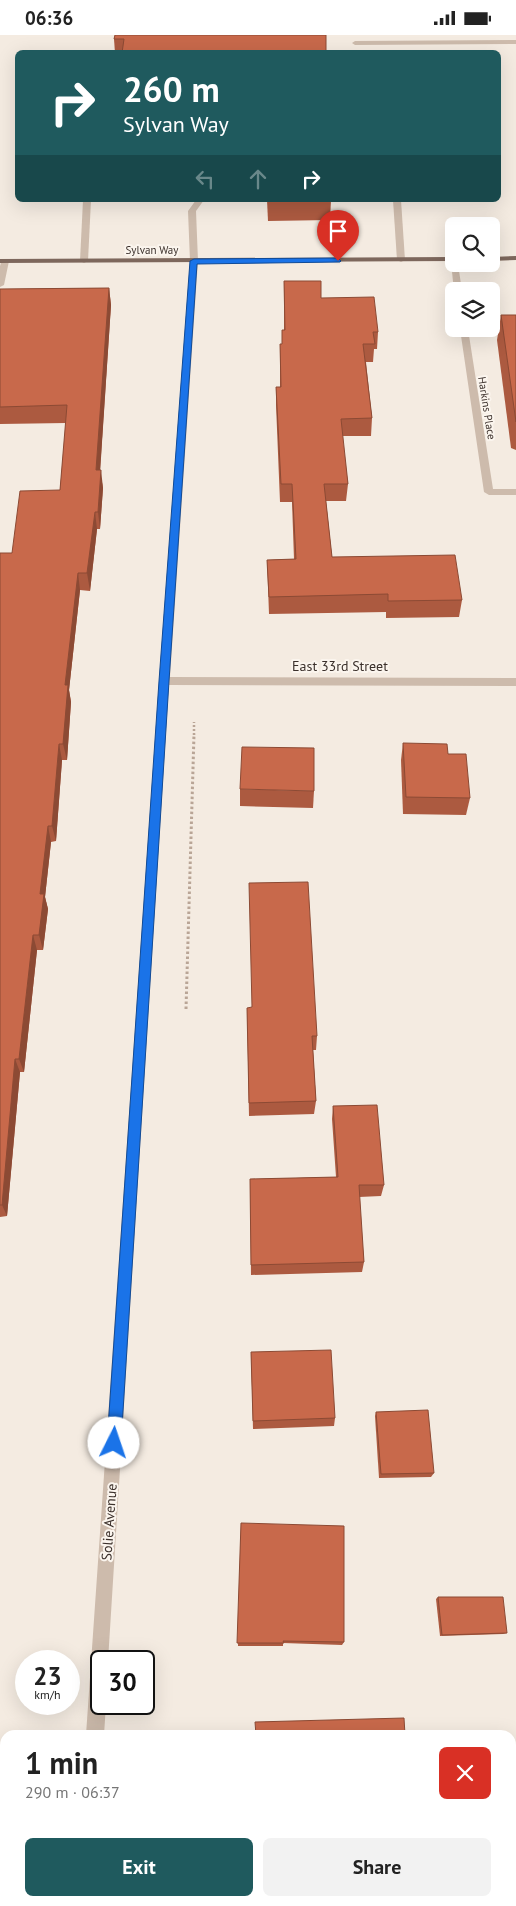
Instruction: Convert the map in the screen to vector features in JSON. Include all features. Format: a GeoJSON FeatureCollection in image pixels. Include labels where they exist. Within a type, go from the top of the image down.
{"type":"FeatureCollection","features":[{"type":"Feature","properties":{"kind":"main road"},"geometry":{"type":"LineString","coordinates":[[500,259],[516,258]]}},
{"type":"Feature","properties":{"kind":"main road","name":"Sylvan Way"},"geometry":{"type":"LineString","coordinates":[[3,261],[445,260]]}},
{"type":"Feature","properties":{"kind":"street"},"geometry":{"type":"LineString","coordinates":[[354,39],[516,43]]}},
{"type":"Feature","properties":{"kind":"street"},"geometry":{"type":"LineString","coordinates":[[84,261],[87,202]]}},
{"type":"Feature","properties":{"kind":"street","name":"Solie Avenue"},"geometry":{"type":"LineString","coordinates":[[95,1730],[164,681],[194,261],[192,211],[199,202]]}},
{"type":"Feature","properties":{"kind":"street"},"geometry":{"type":"LineString","coordinates":[[397,202],[402,260]]}},
{"type":"Feature","properties":{"kind":"street"},"geometry":{"type":"LineString","coordinates":[[0,285],[3,261]]}},
{"type":"Feature","properties":{"kind":"street","name":"Harkins Place"},"geometry":{"type":"LineString","coordinates":[[465,337],[488,492],[516,492]]}},
{"type":"Feature","properties":{"kind":"street","name":"East 33rd Street"},"geometry":{"type":"LineString","coordinates":[[164,681],[516,682]]}},
{"type":"Feature","properties":{"kind":"path"},"geometry":{"type":"LineString","coordinates":[[186,1009],[194,721]]}},
{"type":"Feature","properties":{"kind":"building"},"geometry":{"type":"Polygon","coordinates":[[[115,35],[326,35],[326,50],[122,50],[124,39],[114,39],[115,35]]]}},
{"type":"Feature","properties":{"kind":"building"},"geometry":{"type":"Polygon","coordinates":[[[284,281],[321,281],[321,298],[374,297],[378,332],[373,332],[375,344],[363,344],[372,418],[341,419],[348,484],[324,484],[332,557],[455,555],[462,600],[388,601],[388,594],[269,597],[267,560],[296,559],[292,484],[281,484],[276,387],[281,387],[280,344],[282,344],[282,330],[285,330],[284,281]]]}},
{"type":"Feature","properties":{"kind":"building"},"geometry":{"type":"Polygon","coordinates":[[[109,288],[96,470],[101,470],[98,512],[95,512],[87,573],[78,573],[65,685],[68,685],[63,744],[59,744],[52,826],[48,826],[40,894],[44,894],[39,935],[33,935],[19,1059],[15,1059],[2,1205],[0,1205],[0,553],[12,553],[20,491],[60,490],[67,405],[0,407],[0,289],[109,288]]]}},
{"type":"Feature","properties":{"kind":"building"},"geometry":{"type":"Polygon","coordinates":[[[501,315],[516,315],[516,422],[501,315]]]}},
{"type":"Feature","properties":{"kind":"building"},"geometry":{"type":"Polygon","coordinates":[[[403,743],[447,744],[448,754],[466,754],[470,798],[406,797],[403,743]]]}},
{"type":"Feature","properties":{"kind":"building"},"geometry":{"type":"Polygon","coordinates":[[[242,747],[314,748],[314,791],[240,789],[242,747]]]}},
{"type":"Feature","properties":{"kind":"building"},"geometry":{"type":"Polygon","coordinates":[[[308,882],[317,1036],[312,1036],[316,1101],[249,1103],[247,1008],[252,1007],[249,883],[308,882]]]}},
{"type":"Feature","properties":{"kind":"building"},"geometry":{"type":"Polygon","coordinates":[[[377,1105],[384,1185],[359,1185],[364,1262],[251,1265],[250,1179],[338,1177],[333,1106],[377,1105]]]}},
{"type":"Feature","properties":{"kind":"building"},"geometry":{"type":"Polygon","coordinates":[[[331,1350],[335,1418],[253,1421],[251,1352],[331,1350]]]}},
{"type":"Feature","properties":{"kind":"building"},"geometry":{"type":"Polygon","coordinates":[[[428,1410],[434,1473],[381,1474],[376,1412],[428,1410]]]}},
{"type":"Feature","properties":{"kind":"building"},"geometry":{"type":"Polygon","coordinates":[[[241,1523],[344,1526],[344,1642],[283,1641],[284,1643],[237,1643],[241,1523]]]}},
{"type":"Feature","properties":{"kind":"building"},"geometry":{"type":"Polygon","coordinates":[[[438,1597],[503,1597],[507,1633],[442,1635],[438,1597]]]}},
{"type":"Feature","properties":{"kind":"building"},"geometry":{"type":"Polygon","coordinates":[[[404,1718],[405,1730],[256,1730],[255,1722],[404,1718]]]}},
{"type":"Feature","properties":{"kind":"route"},"geometry":{"type":"LineString","coordinates":[[114,1443],[164,681],[194,261],[338,261]]}}]}
